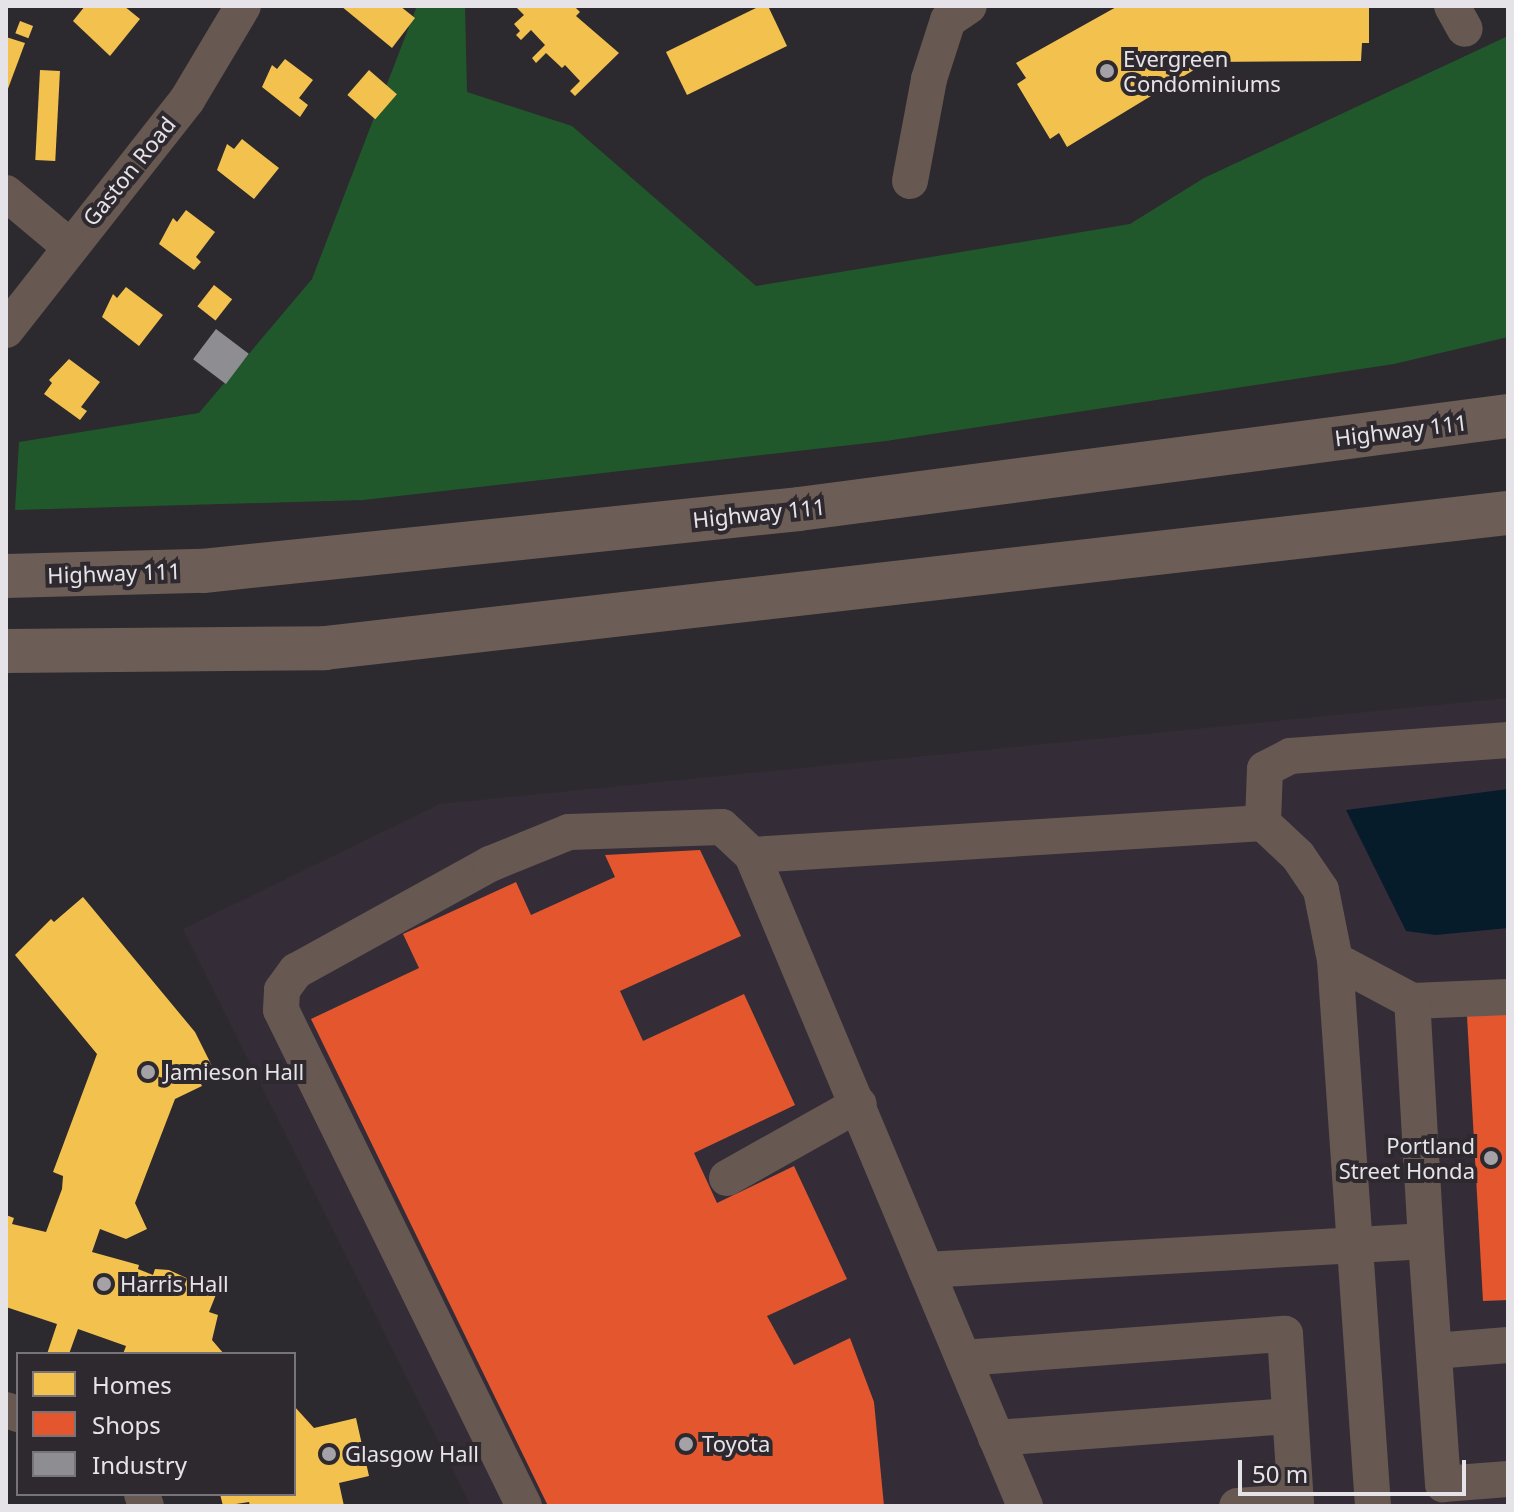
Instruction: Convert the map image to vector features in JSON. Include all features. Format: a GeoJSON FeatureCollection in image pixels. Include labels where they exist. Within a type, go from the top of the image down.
{"type":"FeatureCollection","features":[{"type":"Feature","properties":{"kind":"highway","name":"Highway 111"},"geometry":{"type":"LineString","coordinates":[[6,576],[203,571],[799,509],[1508,416]]}},
{"type":"Feature","properties":{"kind":"highway"},"geometry":{"type":"LineString","coordinates":[[6,651],[325,648],[1508,513]]}},
{"type":"Feature","properties":{"kind":"highway"},"geometry":{"type":"LineString","coordinates":[[1415,525],[1508,521]]}},
{"type":"Feature","properties":{"kind":"street","name":"Gaston Road"},"geometry":{"type":"LineString","coordinates":[[6,330],[68,245],[187,100],[243,6]]}},
{"type":"Feature","properties":{"kind":"street"},"geometry":{"type":"LineString","coordinates":[[910,181],[929,79],[948,20],[969,6]]}},
{"type":"Feature","properties":{"kind":"street"},"geometry":{"type":"LineString","coordinates":[[6,193],[68,245]]}},
{"type":"Feature","properties":{"kind":"street"},"geometry":{"type":"LineString","coordinates":[[1263,823],[1265,769],[1290,756],[1508,740]]}},
{"type":"Feature","properties":{"kind":"street"},"geometry":{"type":"LineString","coordinates":[[752,855],[1263,823],[1298,856],[1321,890],[1335,960],[1373,1506]]}},
{"type":"Feature","properties":{"kind":"street"},"geometry":{"type":"LineString","coordinates":[[524,1506],[281,1010],[282,990],[296,971],[490,864],[569,832],[722,827],[752,855],[1025,1506]]}},
{"type":"Feature","properties":{"kind":"street"},"geometry":{"type":"LineString","coordinates":[[1335,960],[1412,1001],[1508,997]]}},
{"type":"Feature","properties":{"kind":"street"},"geometry":{"type":"LineString","coordinates":[[1412,1001],[1443,1484],[1508,1479]]}},
{"type":"Feature","properties":{"kind":"street"},"geometry":{"type":"LineString","coordinates":[[727,1178],[859,1104]]}},
{"type":"Feature","properties":{"kind":"street"},"geometry":{"type":"LineString","coordinates":[[926,1270],[1426,1241]]}},
{"type":"Feature","properties":{"kind":"street"},"geometry":{"type":"LineString","coordinates":[[963,1358],[1285,1334],[1296,1502],[1237,1506]]}},
{"type":"Feature","properties":{"kind":"street"},"geometry":{"type":"LineString","coordinates":[[1434,1351],[1508,1345]]}},
{"type":"Feature","properties":{"kind":"street"},"geometry":{"type":"LineString","coordinates":[[996,1438],[1290,1416]]}},
{"type":"Feature","properties":{"kind":"shaded area"},"geometry":{"type":"Polygon","coordinates":[[[1508,698],[1508,1506],[471,1506],[183,929],[440,804],[1508,698]]]}},
{"type":"Feature","properties":{"kind":"green space"},"geometry":{"type":"Polygon","coordinates":[[[417,6],[465,6],[467,92],[572,126],[756,286],[1130,224],[1204,178],[1508,36],[1508,337],[1394,364],[886,441],[363,500],[15,510],[19,442],[199,413],[312,279],[417,6]]]}},
{"type":"Feature","properties":{"kind":"water"},"geometry":{"type":"Polygon","coordinates":[[[1508,789],[1508,928],[1436,935],[1406,931],[1346,810],[1508,789]]]}},
{"type":"Feature","properties":{"kind":"building: Homes"},"geometry":{"type":"Polygon","coordinates":[[[85,6],[124,6],[140,19],[110,56],[73,21],[85,6]]]}},
{"type":"Feature","properties":{"kind":"building: Homes"},"geometry":{"type":"Polygon","coordinates":[[[341,6],[400,6],[415,18],[392,48],[341,6]]]}},
{"type":"Feature","properties":{"kind":"building: Homes"},"geometry":{"type":"Polygon","coordinates":[[[515,6],[574,6],[580,12],[576,16],[619,53],[575,96],[570,91],[580,81],[565,65],[562,68],[546,53],[536,63],[532,58],[545,45],[531,30],[521,40],[516,35],[520,31],[514,24],[524,15],[515,6]]]}},
{"type":"Feature","properties":{"kind":"building: Homes"},"geometry":{"type":"Polygon","coordinates":[[[760,6],[768,6],[787,46],[687,95],[666,52],[760,6]]]}},
{"type":"Feature","properties":{"kind":"building: Homes","name":"Evergreen Condominiums"},"geometry":{"type":"Polygon","coordinates":[[[1118,6],[1369,6],[1369,43],[1362,43],[1361,61],[1207,62],[1067,147],[1059,133],[1050,139],[1017,84],[1026,78],[1016,63],[1118,6]]]}},
{"type":"Feature","properties":{"kind":"building: Homes"},"geometry":{"type":"Polygon","coordinates":[[[20,21],[33,26],[28,38],[15,33],[20,21]]]}},
{"type":"Feature","properties":{"kind":"building: Homes"},"geometry":{"type":"Polygon","coordinates":[[[6,37],[25,43],[6,94],[6,37]]]}},
{"type":"Feature","properties":{"kind":"building: Homes"},"geometry":{"type":"Polygon","coordinates":[[[285,59],[313,80],[299,98],[308,105],[300,117],[262,87],[272,65],[277,69],[285,59]]]}},
{"type":"Feature","properties":{"kind":"building: Homes"},"geometry":{"type":"Polygon","coordinates":[[[40,70],[60,71],[55,161],[35,160],[40,70]]]}},
{"type":"Feature","properties":{"kind":"building: Homes"},"geometry":{"type":"Polygon","coordinates":[[[369,70],[397,94],[375,119],[347,95],[369,70]]]}},
{"type":"Feature","properties":{"kind":"building: Homes"},"geometry":{"type":"Polygon","coordinates":[[[242,139],[279,168],[254,199],[217,170],[227,144],[234,149],[242,139]]]}},
{"type":"Feature","properties":{"kind":"building: Homes"},"geometry":{"type":"Polygon","coordinates":[[[186,210],[215,232],[196,257],[201,262],[194,270],[159,244],[173,218],[177,222],[186,210]]]}},
{"type":"Feature","properties":{"kind":"building: Homes"},"geometry":{"type":"Polygon","coordinates":[[[214,285],[232,299],[216,320],[197,306],[214,285]]]}},
{"type":"Feature","properties":{"kind":"building: Homes"},"geometry":{"type":"Polygon","coordinates":[[[126,287],[163,315],[139,346],[102,317],[113,294],[117,298],[126,287]]]}},
{"type":"Feature","properties":{"kind":"building: Homes"},"geometry":{"type":"Polygon","coordinates":[[[69,359],[100,382],[81,407],[87,411],[80,420],[44,394],[52,383],[49,380],[69,359]]]}},
{"type":"Feature","properties":{"kind":"building: Homes","name":"Jamieson Hall"},"geometry":{"type":"Polygon","coordinates":[[[83,897],[195,1032],[213,1068],[197,1076],[202,1086],[175,1099],[135,1203],[147,1229],[126,1239],[100,1229],[92,1252],[139,1265],[138,1269],[153,1275],[155,1269],[169,1270],[217,1292],[209,1312],[218,1315],[212,1340],[222,1352],[124,1352],[126,1346],[78,1329],[70,1352],[48,1352],[57,1324],[6,1307],[6,1215],[14,1218],[12,1224],[46,1232],[62,1189],[63,1176],[53,1172],[97,1054],[15,955],[51,919],[54,922],[83,897]]]}},
{"type":"Feature","properties":{"kind":"building: Homes","name":"Glasgow Hall"},"geometry":{"type":"Polygon","coordinates":[[[296,1408],[314,1428],[356,1418],[369,1476],[339,1483],[344,1506],[250,1506],[249,1502],[223,1506],[220,1496],[296,1496],[296,1408]]]}},
{"type":"Feature","properties":{"kind":"building: Shops"},"geometry":{"type":"Polygon","coordinates":[[[700,850],[741,936],[620,991],[643,1041],[744,994],[795,1105],[694,1153],[717,1203],[794,1166],[847,1279],[767,1316],[794,1365],[850,1338],[874,1402],[884,1506],[548,1506],[311,1019],[419,968],[403,934],[516,882],[531,915],[615,877],[605,855],[700,850]]]}},
{"type":"Feature","properties":{"kind":"building: Shops","name":"Portland Street Honda"},"geometry":{"type":"Polygon","coordinates":[[[1508,1014],[1508,1300],[1483,1301],[1467,1016],[1508,1014]]]}},
{"type":"Feature","properties":{"kind":"building: Industry"},"geometry":{"type":"Polygon","coordinates":[[[216,329],[249,354],[226,384],[193,359],[216,329]]]}},
{"type":"Feature","properties":{"kind":"place","name":"Evergreen Condominiums"},"geometry":{"type":"Point","coordinates":[1107,71]}},
{"type":"Feature","properties":{"kind":"place","name":"Jamieson Hall"},"geometry":{"type":"Point","coordinates":[148,1072]}},
{"type":"Feature","properties":{"kind":"place","name":"Portland Street Honda"},"geometry":{"type":"Point","coordinates":[1491,1158]}},
{"type":"Feature","properties":{"kind":"place","name":"Harris Hall"},"geometry":{"type":"Point","coordinates":[104,1284]}},
{"type":"Feature","properties":{"kind":"place","name":"Toyota"},"geometry":{"type":"Point","coordinates":[686,1444]}},
{"type":"Feature","properties":{"kind":"place","name":"Glasgow Hall"},"geometry":{"type":"Point","coordinates":[329,1454]}}]}
